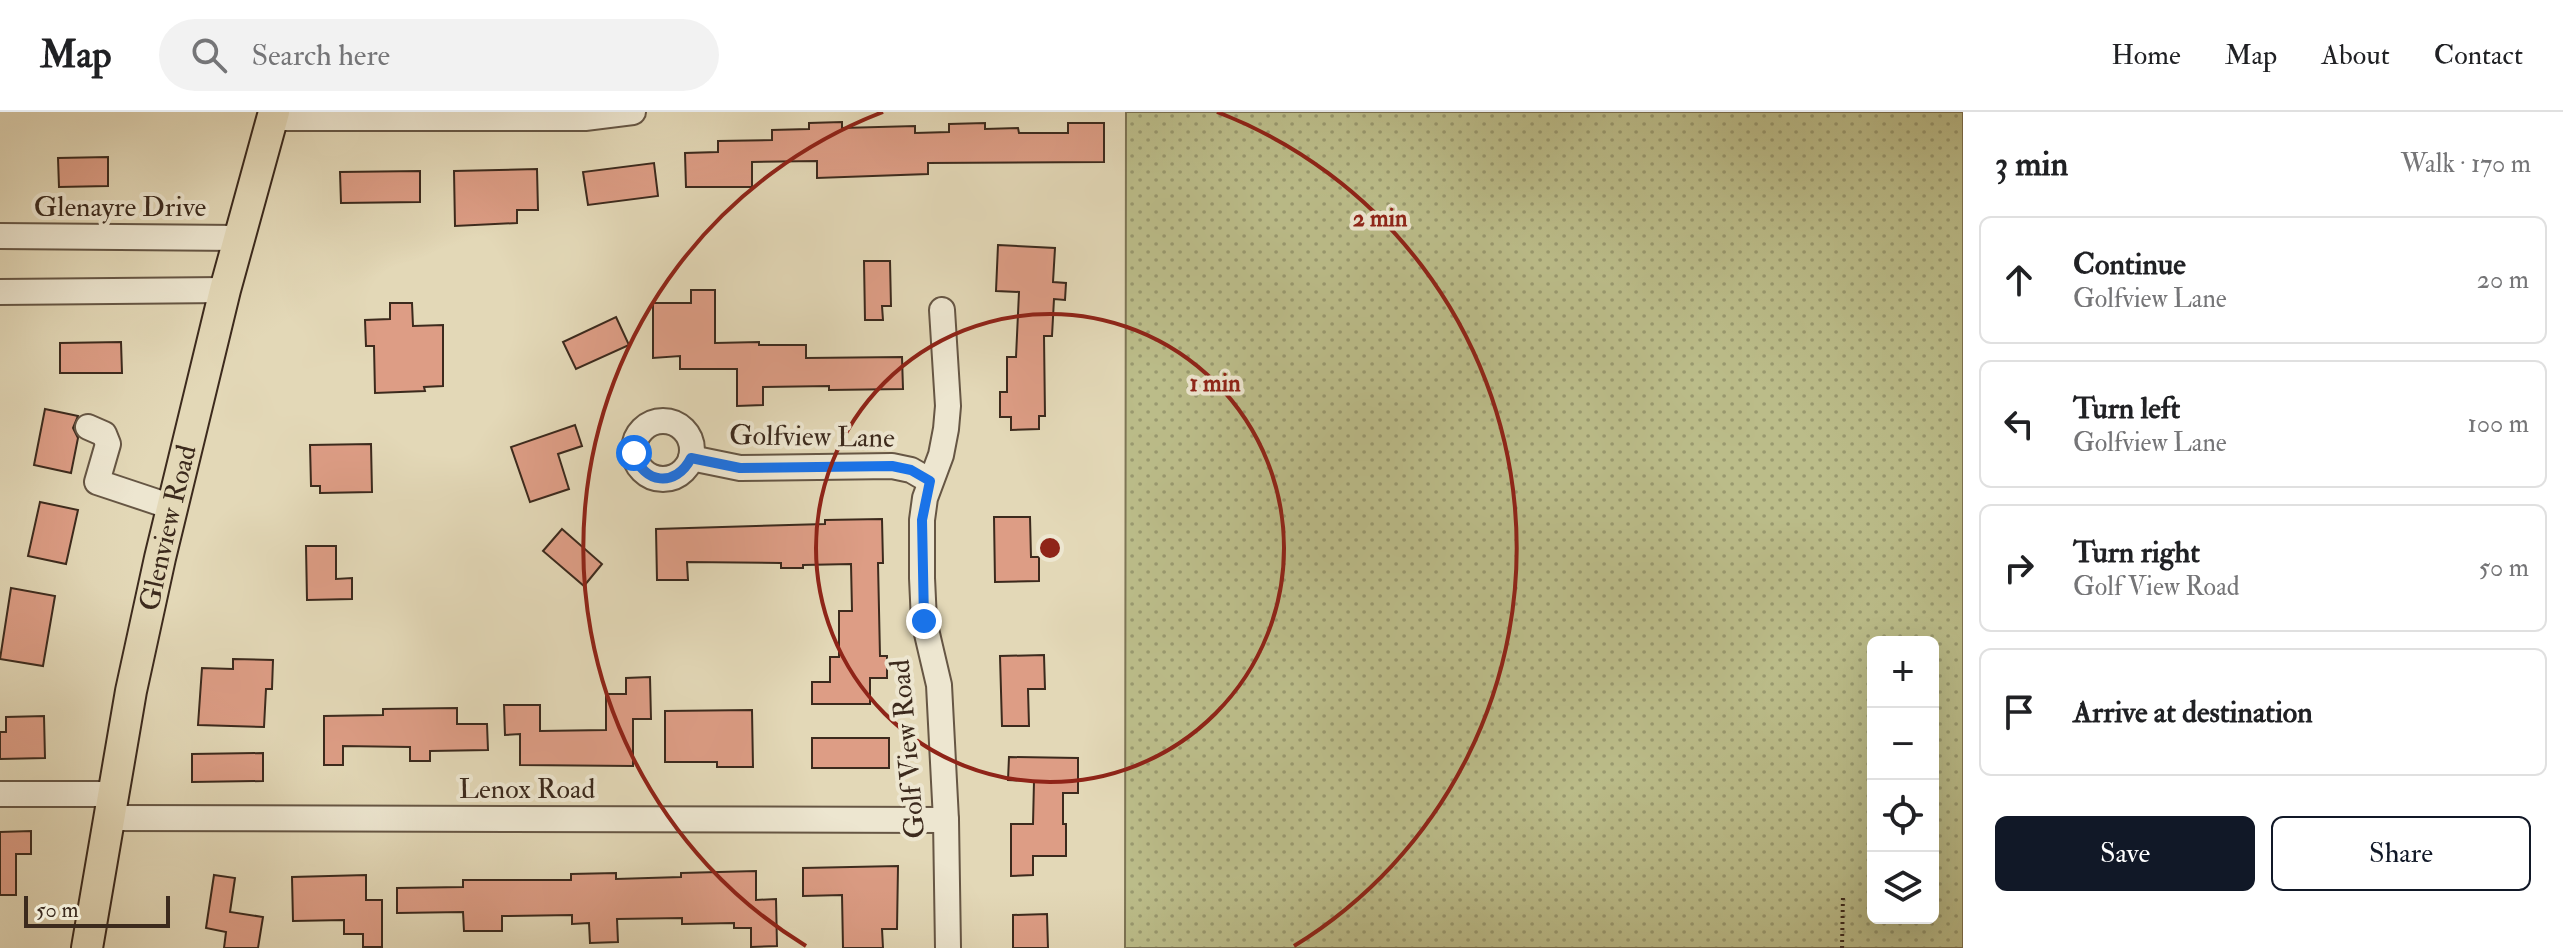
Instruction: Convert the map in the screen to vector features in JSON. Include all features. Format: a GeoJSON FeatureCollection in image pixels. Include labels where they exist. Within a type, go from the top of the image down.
{"type":"FeatureCollection","features":[{"type":"Feature","properties":{"kind":"main road","name":"Glenview Road"},"geometry":{"type":"LineString","coordinates":[[87,948],[134,676],[225,290],[273,115]]}},
{"type":"Feature","properties":{"kind":"street"},"geometry":{"type":"LineString","coordinates":[[273,115],[585,118],[633,112]]}},
{"type":"Feature","properties":{"kind":"street","name":"Glenayre Drive"},"geometry":{"type":"LineString","coordinates":[[0,236],[239,238]]}},
{"type":"Feature","properties":{"kind":"street"},"geometry":{"type":"LineString","coordinates":[[0,292],[225,290]]}},
{"type":"Feature","properties":{"kind":"street","name":"Golf View Road"},"geometry":{"type":"LineString","coordinates":[[942,310],[948,406],[946,429],[922,520],[924,621],[939,685],[948,948]]}},
{"type":"Feature","properties":{"kind":"street"},"geometry":{"type":"LineString","coordinates":[[88,427],[104,434],[108,444],[97,482],[172,507]]}},
{"type":"Feature","properties":{"kind":"street","name":"Golfview Lane"},"geometry":{"type":"LineString","coordinates":[[691,458],[740,468],[892,466],[911,470],[930,481]]}},
{"type":"Feature","properties":{"kind":"street","name":"Lenox Road"},"geometry":{"type":"LineString","coordinates":[[0,794],[111,806],[946,820]]}},
{"type":"Feature","properties":{"kind":"path"},"geometry":{"type":"LineString","coordinates":[[1842,948],[1843,895]]}},
{"type":"Feature","properties":{"kind":"green space"},"geometry":{"type":"Polygon","coordinates":[[[1126,112],[1963,112],[1963,948],[1125,948],[1126,112]]]}},
{"type":"Feature","properties":{"kind":"building"},"geometry":{"type":"Polygon","coordinates":[[[842,122],[842,128],[915,126],[915,133],[949,132],[949,124],[985,123],[985,129],[1018,128],[1019,133],[1068,133],[1068,123],[1104,123],[1104,162],[928,163],[928,174],[817,178],[817,161],[752,162],[752,187],[686,187],[685,153],[718,152],[718,141],[772,140],[772,130],[809,129],[809,123],[842,122]]]}},
{"type":"Feature","properties":{"kind":"building"},"geometry":{"type":"Polygon","coordinates":[[[108,157],[108,186],[59,187],[58,158],[108,157]]]}},
{"type":"Feature","properties":{"kind":"building"},"geometry":{"type":"Polygon","coordinates":[[[654,163],[658,196],[588,205],[583,172],[654,163]]]}},
{"type":"Feature","properties":{"kind":"building"},"geometry":{"type":"Polygon","coordinates":[[[537,169],[538,210],[517,210],[517,223],[455,226],[454,171],[537,169]]]}},
{"type":"Feature","properties":{"kind":"building"},"geometry":{"type":"Polygon","coordinates":[[[420,171],[420,202],[341,203],[340,172],[420,171]]]}},
{"type":"Feature","properties":{"kind":"building"},"geometry":{"type":"Polygon","coordinates":[[[998,245],[1055,248],[1053,282],[1066,283],[1065,300],[1054,299],[1052,336],[1044,336],[1045,416],[1039,416],[1039,429],[1011,430],[1011,417],[1000,417],[1000,392],[1007,392],[1007,357],[1016,357],[1019,292],[996,291],[998,245]]]}},
{"type":"Feature","properties":{"kind":"building"},"geometry":{"type":"Polygon","coordinates":[[[864,261],[890,261],[891,306],[882,306],[883,320],[865,320],[864,261]]]}},
{"type":"Feature","properties":{"kind":"building"},"geometry":{"type":"Polygon","coordinates":[[[691,290],[715,290],[715,343],[806,345],[806,358],[902,357],[903,389],[763,387],[763,405],[737,406],[737,369],[680,369],[680,356],[653,358],[653,303],[691,303],[691,290]]]}},
{"type":"Feature","properties":{"kind":"building"},"geometry":{"type":"Polygon","coordinates":[[[390,303],[412,303],[413,326],[443,325],[443,386],[424,387],[425,391],[375,393],[374,346],[366,346],[365,320],[390,319],[390,303]]]}},
{"type":"Feature","properties":{"kind":"building"},"geometry":{"type":"Polygon","coordinates":[[[616,317],[629,345],[576,369],[563,342],[616,317]]]}},
{"type":"Feature","properties":{"kind":"building"},"geometry":{"type":"Polygon","coordinates":[[[121,342],[122,373],[60,373],[60,343],[121,342]]]}},
{"type":"Feature","properties":{"kind":"building"},"geometry":{"type":"Polygon","coordinates":[[[45,409],[78,416],[73,428],[78,438],[71,473],[34,465],[45,409]]]}},
{"type":"Feature","properties":{"kind":"building"},"geometry":{"type":"Polygon","coordinates":[[[575,425],[582,446],[558,454],[569,489],[530,502],[511,447],[575,425]]]}},
{"type":"Feature","properties":{"kind":"building"},"geometry":{"type":"Polygon","coordinates":[[[371,444],[372,492],[320,493],[320,486],[311,486],[310,445],[371,444]]]}},
{"type":"Feature","properties":{"kind":"building"},"geometry":{"type":"Polygon","coordinates":[[[40,502],[78,510],[66,564],[28,556],[40,502]]]}},
{"type":"Feature","properties":{"kind":"building"},"geometry":{"type":"Polygon","coordinates":[[[994,517],[1030,517],[1031,557],[1039,557],[1039,581],[995,582],[994,517]]]}},
{"type":"Feature","properties":{"kind":"building"},"geometry":{"type":"Polygon","coordinates":[[[882,519],[883,563],[878,563],[880,656],[887,656],[887,678],[870,678],[870,704],[812,704],[812,682],[830,682],[830,657],[839,657],[839,611],[852,611],[851,564],[781,568],[781,563],[687,562],[688,580],[657,580],[656,529],[825,524],[825,520],[882,519]]]}},
{"type":"Feature","properties":{"kind":"building"},"geometry":{"type":"Polygon","coordinates":[[[562,529],[602,564],[584,586],[543,551],[562,529]]]}},
{"type":"Feature","properties":{"kind":"building"},"geometry":{"type":"Polygon","coordinates":[[[306,546],[336,546],[336,579],[352,578],[352,599],[307,600],[306,546]]]}},
{"type":"Feature","properties":{"kind":"building"},"geometry":{"type":"Polygon","coordinates":[[[11,588],[55,596],[43,666],[0,659],[11,588]]]}},
{"type":"Feature","properties":{"kind":"building"},"geometry":{"type":"Polygon","coordinates":[[[1044,655],[1045,689],[1028,689],[1029,726],[1002,726],[1000,656],[1044,655]]]}},
{"type":"Feature","properties":{"kind":"building"},"geometry":{"type":"Polygon","coordinates":[[[233,659],[273,660],[272,689],[266,689],[264,727],[198,725],[202,668],[233,669],[233,659]]]}},
{"type":"Feature","properties":{"kind":"building"},"geometry":{"type":"Polygon","coordinates":[[[650,677],[651,719],[633,719],[633,766],[520,765],[520,734],[505,735],[504,705],[540,705],[540,731],[606,730],[606,694],[626,694],[626,678],[650,677]]]}},
{"type":"Feature","properties":{"kind":"building"},"geometry":{"type":"Polygon","coordinates":[[[457,708],[457,724],[487,724],[488,750],[430,751],[430,761],[410,761],[410,747],[343,746],[343,765],[324,765],[324,716],[383,715],[383,709],[457,708]]]}},
{"type":"Feature","properties":{"kind":"building"},"geometry":{"type":"Polygon","coordinates":[[[752,710],[753,767],[717,767],[717,762],[665,762],[665,711],[752,710]]]}},
{"type":"Feature","properties":{"kind":"building"},"geometry":{"type":"Polygon","coordinates":[[[44,716],[45,758],[0,759],[0,732],[6,732],[6,717],[44,716]]]}},
{"type":"Feature","properties":{"kind":"building"},"geometry":{"type":"Polygon","coordinates":[[[812,738],[889,738],[889,768],[812,768],[812,738]]]}},
{"type":"Feature","properties":{"kind":"building"},"geometry":{"type":"Polygon","coordinates":[[[263,753],[263,781],[192,782],[192,754],[263,753]]]}},
{"type":"Feature","properties":{"kind":"building"},"geometry":{"type":"Polygon","coordinates":[[[1009,757],[1078,758],[1078,793],[1063,793],[1066,856],[1033,856],[1033,875],[1011,876],[1011,824],[1033,824],[1034,781],[1008,780],[1009,757]]]}},
{"type":"Feature","properties":{"kind":"building"},"geometry":{"type":"Polygon","coordinates":[[[31,831],[31,854],[16,854],[16,895],[0,895],[0,832],[31,831]]]}},
{"type":"Feature","properties":{"kind":"building"},"geometry":{"type":"Polygon","coordinates":[[[898,866],[897,929],[882,929],[883,948],[843,948],[842,895],[803,896],[803,868],[898,866]]]}},
{"type":"Feature","properties":{"kind":"building"},"geometry":{"type":"Polygon","coordinates":[[[756,871],[756,900],[776,899],[777,946],[751,947],[751,928],[734,928],[734,923],[682,924],[682,918],[617,919],[618,942],[590,943],[589,923],[572,924],[572,915],[502,916],[502,931],[464,931],[463,912],[397,913],[397,888],[463,887],[463,880],[571,880],[571,874],[616,873],[616,879],[756,871]]]}},
{"type":"Feature","properties":{"kind":"building"},"geometry":{"type":"Polygon","coordinates":[[[214,875],[235,878],[230,912],[263,917],[258,948],[224,948],[226,932],[206,928],[214,875]]]}},
{"type":"Feature","properties":{"kind":"building"},"geometry":{"type":"Polygon","coordinates":[[[366,875],[366,900],[382,900],[382,947],[363,947],[363,934],[344,934],[344,920],[293,921],[292,877],[366,875]]]}},
{"type":"Feature","properties":{"kind":"building"},"geometry":{"type":"Polygon","coordinates":[[[1047,914],[1048,948],[1013,948],[1013,915],[1047,914]]]}},
{"type":"Feature","properties":{"kind":"route"},"geometry":{"type":"LineString","coordinates":[[634,453],[644,472],[654,478],[665,479],[678,474],[691,458],[740,468],[892,466],[911,470],[930,481],[922,520],[924,621]]}}]}
